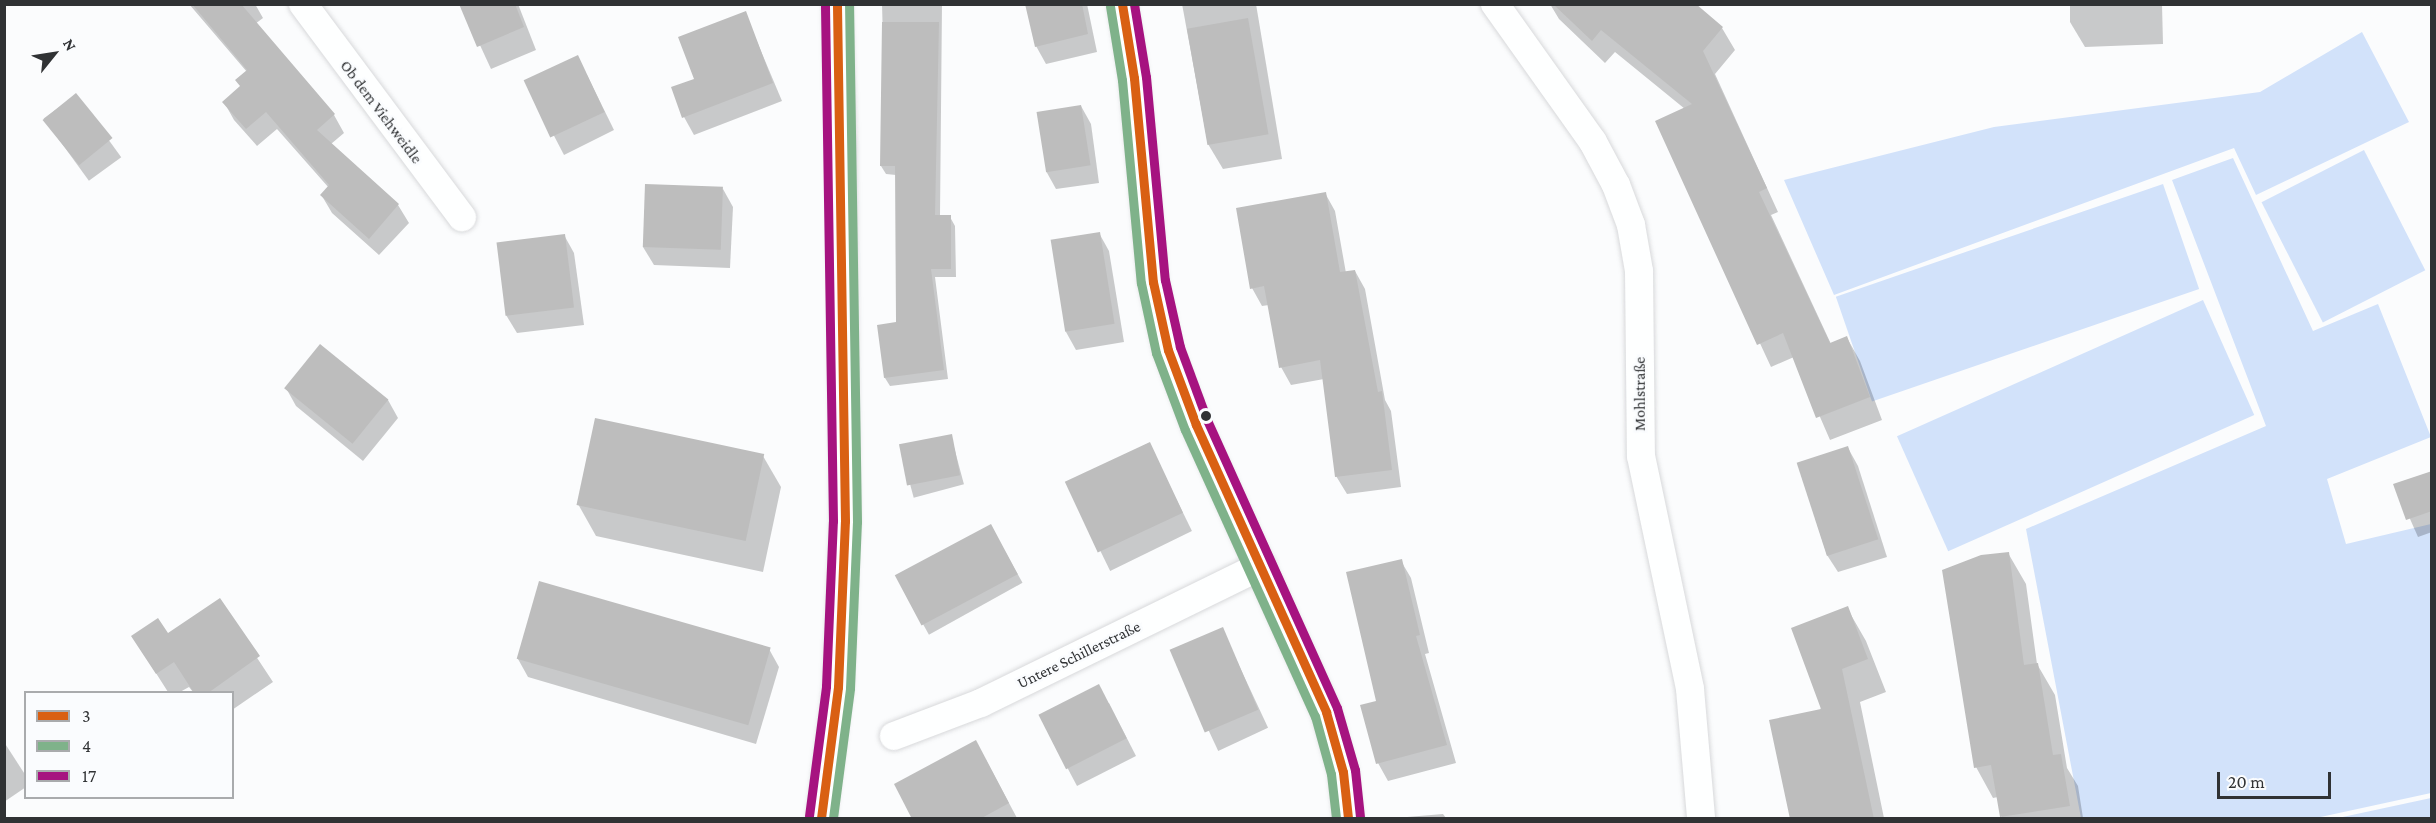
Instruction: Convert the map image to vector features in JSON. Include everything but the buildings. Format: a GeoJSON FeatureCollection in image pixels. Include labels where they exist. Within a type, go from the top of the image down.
{"type":"FeatureCollection","features":[{"type":"Feature","properties":{"kind":"street","name":"Ob dem Viehweidle"},"geometry":{"type":"LineString","coordinates":[[303,4],[462,217]]}},
{"type":"Feature","properties":{"kind":"street"},"geometry":{"type":"LineString","coordinates":[[821,819],[838,687],[845,521],[842,151],[837,4]]}},
{"type":"Feature","properties":{"kind":"street"},"geometry":{"type":"LineString","coordinates":[[1122,4],[1134,78],[1153,282],[1168,350],[1196,425],[1326,712],[1342,772],[1348,819]]}},
{"type":"Feature","properties":{"kind":"street","name":"Mohlstraße"},"geometry":{"type":"LineString","coordinates":[[1495,4],[1593,142],[1617,185],[1631,225],[1639,271],[1641,456],[1690,689],[1701,819]]}},
{"type":"Feature","properties":{"kind":"street","name":"Untere Schillerstraße"},"geometry":{"type":"LineString","coordinates":[[894,736],[981,703],[1261,566]]}},
{"type":"Feature","properties":{"kind":"shaded area"},"geometry":{"type":"Polygon","coordinates":[[[2362,32],[2409,122],[2256,195],[2234,148],[1834,295],[1784,180],[1994,127],[2260,92],[2362,32]]]}},
{"type":"Feature","properties":{"kind":"shaded area"},"geometry":{"type":"Polygon","coordinates":[[[2364,150],[2425,270],[2323,322],[2262,202],[2364,150]]]}},
{"type":"Feature","properties":{"kind":"shaded area"},"geometry":{"type":"Polygon","coordinates":[[[2233,158],[2313,331],[2378,304],[2431,437],[2327,479],[2346,544],[2431,524],[2431,793],[2316,818],[2081,818],[2026,529],[2266,426],[2172,180],[2233,158]]]}},
{"type":"Feature","properties":{"kind":"shaded area"},"geometry":{"type":"Polygon","coordinates":[[[2163,184],[2199,289],[1872,402],[1836,297],[2163,184]]]}},
{"type":"Feature","properties":{"kind":"shaded area"},"geometry":{"type":"Polygon","coordinates":[[[2203,300],[2254,415],[1948,551],[1897,436],[2203,300]]]}},
{"type":"Feature","properties":{"kind":"shaded area"},"geometry":{"type":"Polygon","coordinates":[[[2431,798],[2431,818],[2338,818],[2431,798]]]}},
{"type":"Feature","properties":{"kind":"transit line","name":"17"},"geometry":{"type":"LineString","coordinates":[[809,816],[826,686],[833,521],[825,4]]}},
{"type":"Feature","properties":{"kind":"transit line","name":"3"},"geometry":{"type":"LineString","coordinates":[[821,818],[838,687],[845,521],[837,4]]}},
{"type":"Feature","properties":{"kind":"transit line","name":"4"},"geometry":{"type":"LineString","coordinates":[[833,818],[850,688],[857,522],[849,4]]}},
{"type":"Feature","properties":{"kind":"transit line","name":"3"},"geometry":{"type":"LineString","coordinates":[[1122,4],[1134,78],[1153,282],[1168,350],[1196,425],[1326,712],[1343,772],[1348,818]]}},
{"type":"Feature","properties":{"kind":"transit line","name":"17"},"geometry":{"type":"LineString","coordinates":[[1134,4],[1146,77],[1165,280],[1180,347],[1207,420],[1337,708],[1355,770],[1360,817]]}},
{"type":"Feature","properties":{"kind":"transit line","name":"4"},"geometry":{"type":"LineString","coordinates":[[1110,6],[1122,80],[1141,283],[1156,353],[1185,430],[1315,716],[1331,774],[1336,818]]}}]}
